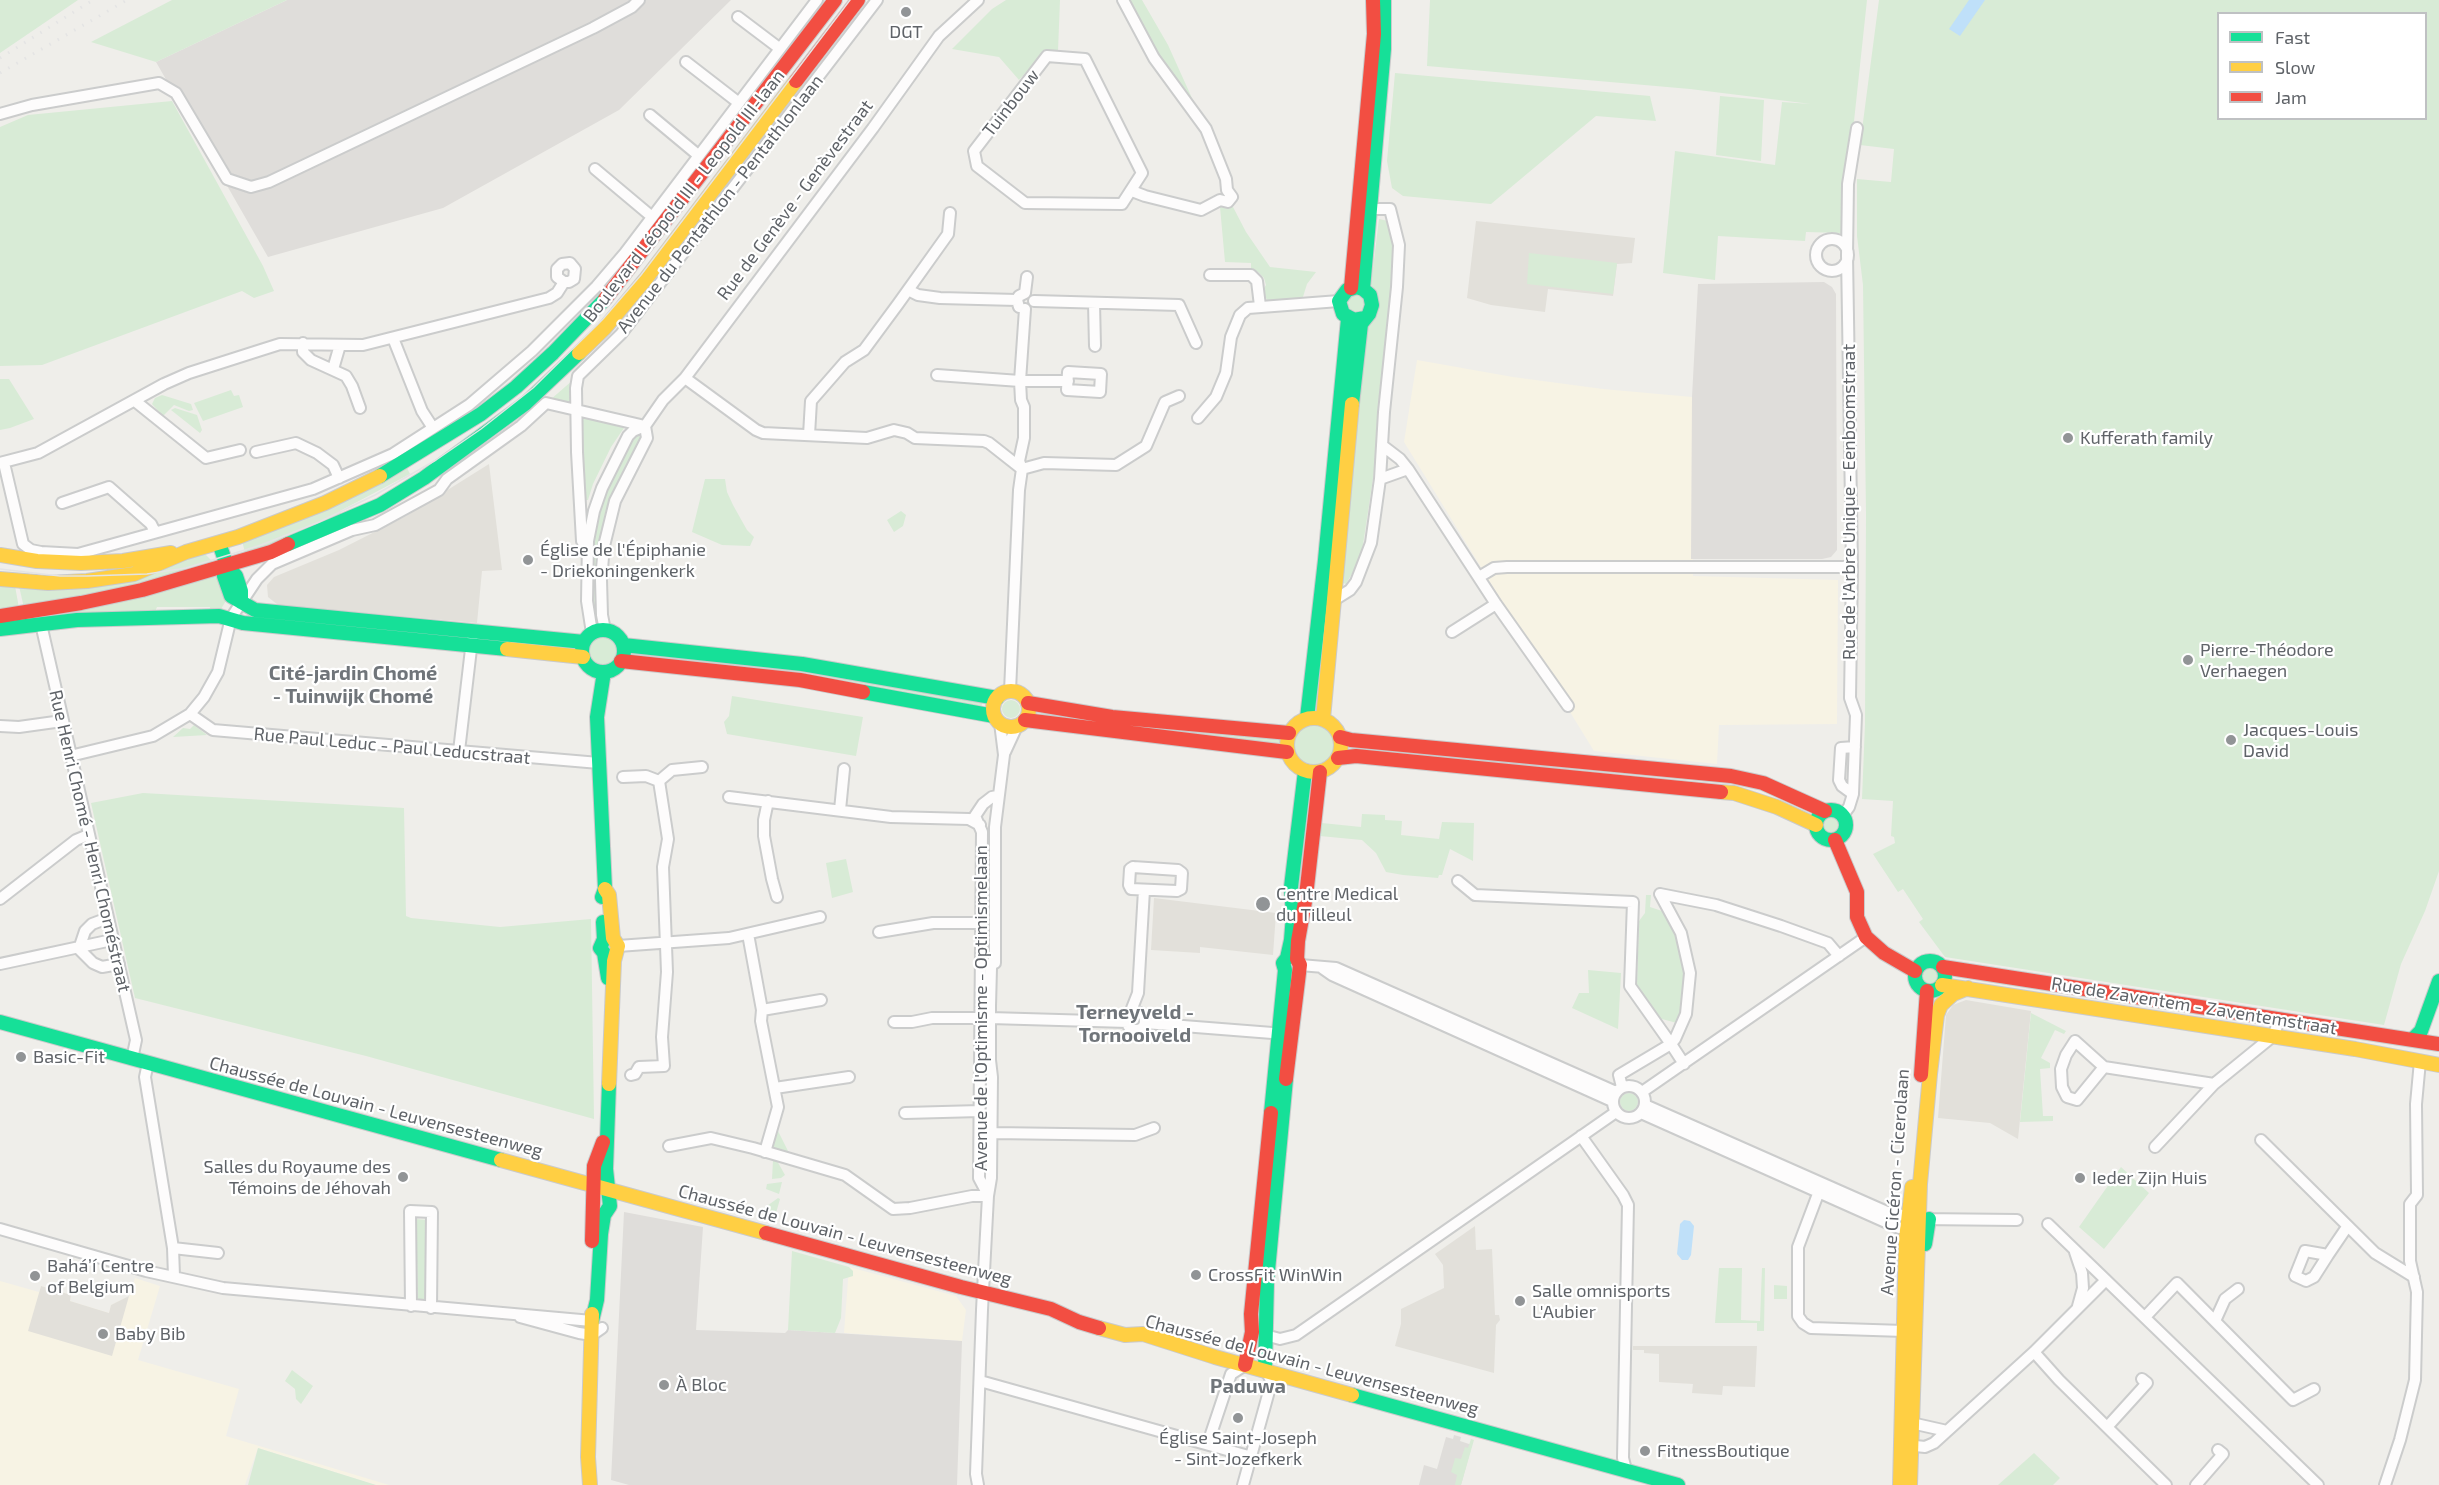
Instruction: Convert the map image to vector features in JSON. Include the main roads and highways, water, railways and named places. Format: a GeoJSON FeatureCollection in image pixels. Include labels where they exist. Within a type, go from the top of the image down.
{"type":"FeatureCollection","features":[{"type":"Feature","properties":{"kind":"water"},"geometry":{"type":"Polygon","coordinates":[[[1969,0],[1985,0],[1960,36],[1949,29],[1969,0]]]}},
{"type":"Feature","properties":{"kind":"water"},"geometry":{"type":"Polygon","coordinates":[[[1684,1220],[1690,1221],[1694,1226],[1691,1255],[1688,1260],[1682,1260],[1677,1254],[1680,1224],[1684,1220]]]}},
{"type":"Feature","properties":{"kind":"tram line"},"geometry":{"type":"LineString","coordinates":[[0,569],[60,576],[87,576],[147,574],[186,568],[261,545],[319,522],[375,495],[436,460],[481,429],[533,388],[603,319],[641,275],[850,0]]}},
{"type":"Feature","properties":{"kind":"railway"},"geometry":{"type":"LineString","coordinates":[[0,58],[93,0]]}},
{"type":"Feature","properties":{"kind":"railway"},"geometry":{"type":"LineString","coordinates":[[0,73],[127,0]]}},
{"type":"Feature","properties":{"kind":"place","name":"DGT"},"geometry":{"type":"Point","coordinates":[906,12]}},
{"type":"Feature","properties":{"kind":"place","name":"Kufferath family"},"geometry":{"type":"Point","coordinates":[2068,438]}},
{"type":"Feature","properties":{"kind":"place","name":"Église de l'Épiphanie - Driekoningenkerk"},"geometry":{"type":"Point","coordinates":[528,560]}},
{"type":"Feature","properties":{"kind":"place","name":"Pierre-Théodore Verhaegen"},"geometry":{"type":"Point","coordinates":[2188,660]}},
{"type":"Feature","properties":{"kind":"place","name":"Jacques-Louis David"},"geometry":{"type":"Point","coordinates":[2231,740]}},
{"type":"Feature","properties":{"kind":"place","name":"Centre Medical du Tilleul"},"geometry":{"type":"Point","coordinates":[1263,904]}},
{"type":"Feature","properties":{"kind":"place","name":"Basic-Fit"},"geometry":{"type":"Point","coordinates":[21,1057]}},
{"type":"Feature","properties":{"kind":"place","name":"Salles du Royaume des Témoins de Jéhovah"},"geometry":{"type":"Point","coordinates":[403,1177]}},
{"type":"Feature","properties":{"kind":"place","name":"Ieder Zijn Huis"},"geometry":{"type":"Point","coordinates":[2080,1178]}},
{"type":"Feature","properties":{"kind":"place","name":"CrossFit WinWin"},"geometry":{"type":"Point","coordinates":[1196,1275]}},
{"type":"Feature","properties":{"kind":"place","name":"Bahá’í Centre of Belgium"},"geometry":{"type":"Point","coordinates":[35,1276]}},
{"type":"Feature","properties":{"kind":"place","name":"Salle omnisports L'Aubier"},"geometry":{"type":"Point","coordinates":[1520,1301]}},
{"type":"Feature","properties":{"kind":"place","name":"Baby Bib"},"geometry":{"type":"Point","coordinates":[103,1334]}},
{"type":"Feature","properties":{"kind":"place","name":"À Bloc"},"geometry":{"type":"Point","coordinates":[664,1385]}},
{"type":"Feature","properties":{"kind":"place","name":"Église Saint-Joseph - Sint-Jozefkerk"},"geometry":{"type":"Point","coordinates":[1238,1418]}},
{"type":"Feature","properties":{"kind":"place","name":"FitnessBoutique"},"geometry":{"type":"Point","coordinates":[1645,1451]}},
{"type":"Feature","properties":{"kind":"district","name":"Cité-jardin Chomé - Tuinwijk Chomé"},"geometry":{"type":"Point","coordinates":[353,684]}},
{"type":"Feature","properties":{"kind":"district","name":"Terneyveld - Tornooiveld"},"geometry":{"type":"Point","coordinates":[1135,1024]}},
{"type":"Feature","properties":{"kind":"district","name":"Paduwa"},"geometry":{"type":"Point","coordinates":[1248,1386]}}]}
